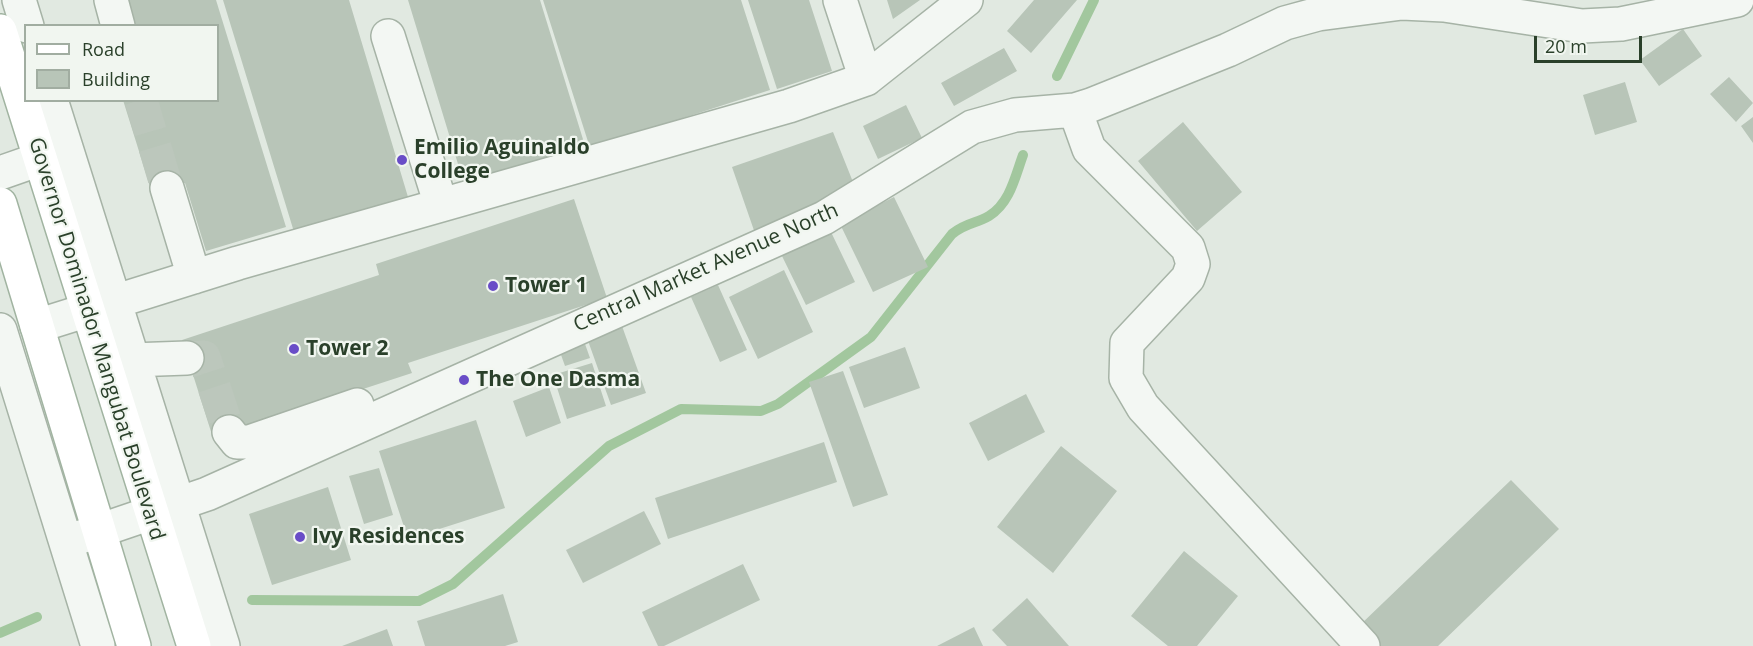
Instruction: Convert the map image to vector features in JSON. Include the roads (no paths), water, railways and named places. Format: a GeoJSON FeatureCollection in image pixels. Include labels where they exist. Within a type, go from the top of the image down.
{"type":"FeatureCollection","features":[{"type":"Feature","properties":{"kind":"main road","name":"Governor Dominador Mangubat Boulevard"},"geometry":{"type":"LineString","coordinates":[[0,31],[40,159],[100,306],[164,510],[194,646]]}},
{"type":"Feature","properties":{"kind":"main road"},"geometry":{"type":"LineString","coordinates":[[0,204],[134,646]]}},
{"type":"Feature","properties":{"kind":"street"},"geometry":{"type":"LineString","coordinates":[[0,5],[14,0]]}},
{"type":"Feature","properties":{"kind":"street"},"geometry":{"type":"LineString","coordinates":[[19,0],[26,24]]}},
{"type":"Feature","properties":{"kind":"street"},"geometry":{"type":"LineString","coordinates":[[111,0],[117,24]]}},
{"type":"Feature","properties":{"kind":"street"},"geometry":{"type":"LineString","coordinates":[[840,0],[866,79]]}},
{"type":"Feature","properties":{"kind":"street"},"geometry":{"type":"LineString","coordinates":[[37,326],[194,277],[777,109],[866,79],[966,0]]}},
{"type":"Feature","properties":{"kind":"street","name":"Central Market Avenue North"},"geometry":{"type":"LineString","coordinates":[[66,542],[164,510],[366,404],[824,218],[972,127],[1015,115],[1067,111],[1228,50],[1285,23],[1318,14],[1402,3],[1444,5],[1582,26],[1621,24],[1737,0]]}},
{"type":"Feature","properties":{"kind":"street"},"geometry":{"type":"LineString","coordinates":[[388,36],[441,205]]}},
{"type":"Feature","properties":{"kind":"street","name":"Governor Dominador Mangubat Boulevard"},"geometry":{"type":"LineString","coordinates":[[51,102],[100,306],[131,360],[164,510],[222,646]]}},
{"type":"Feature","properties":{"kind":"street"},"geometry":{"type":"LineString","coordinates":[[1067,111],[1089,149],[1188,248],[1193,264],[1188,278],[1127,343],[1126,378],[1143,407],[1363,646]]}},
{"type":"Feature","properties":{"kind":"street"},"geometry":{"type":"LineString","coordinates":[[0,173],[40,159]]}},
{"type":"Feature","properties":{"kind":"street"},"geometry":{"type":"LineString","coordinates":[[167,188],[194,277]]}},
{"type":"Feature","properties":{"kind":"street"},"geometry":{"type":"LineString","coordinates":[[0,330],[98,646]]}},
{"type":"Feature","properties":{"kind":"street"},"geometry":{"type":"LineString","coordinates":[[131,360],[187,358]]}},
{"type":"Feature","properties":{"kind":"street"},"geometry":{"type":"LineString","coordinates":[[229,432],[237,442],[249,442],[366,404]]}},
{"type":"Feature","properties":{"kind":"waterway"},"geometry":{"type":"LineString","coordinates":[[1057,76],[1094,0]]}},
{"type":"Feature","properties":{"kind":"waterway"},"geometry":{"type":"LineString","coordinates":[[252,600],[419,601],[453,584],[609,446],[681,409],[761,411],[778,404],[871,337],[952,234],[996,211],[1011,189],[1023,155]]}},
{"type":"Feature","properties":{"kind":"waterway"},"geometry":{"type":"LineString","coordinates":[[0,633],[37,617]]}},
{"type":"Feature","properties":{"kind":"tunnel"},"geometry":{"type":"LineString","coordinates":[[142,102],[167,188]]}},
{"type":"Feature","properties":{"kind":"tunnel"},"geometry":{"type":"LineString","coordinates":[[187,358],[204,357],[229,432]]}},
{"type":"Feature","properties":{"kind":"place","name":"Emilio Aguinaldo College"},"geometry":{"type":"Point","coordinates":[402,160]}},
{"type":"Feature","properties":{"kind":"place","name":"Tower 1"},"geometry":{"type":"Point","coordinates":[493,286]}},
{"type":"Feature","properties":{"kind":"place","name":"Tower 2"},"geometry":{"type":"Point","coordinates":[294,349]}},
{"type":"Feature","properties":{"kind":"place","name":"The One Dasma"},"geometry":{"type":"Point","coordinates":[464,380]}},
{"type":"Feature","properties":{"kind":"place","name":"Ivy Residences"},"geometry":{"type":"Point","coordinates":[300,537]}}]}
